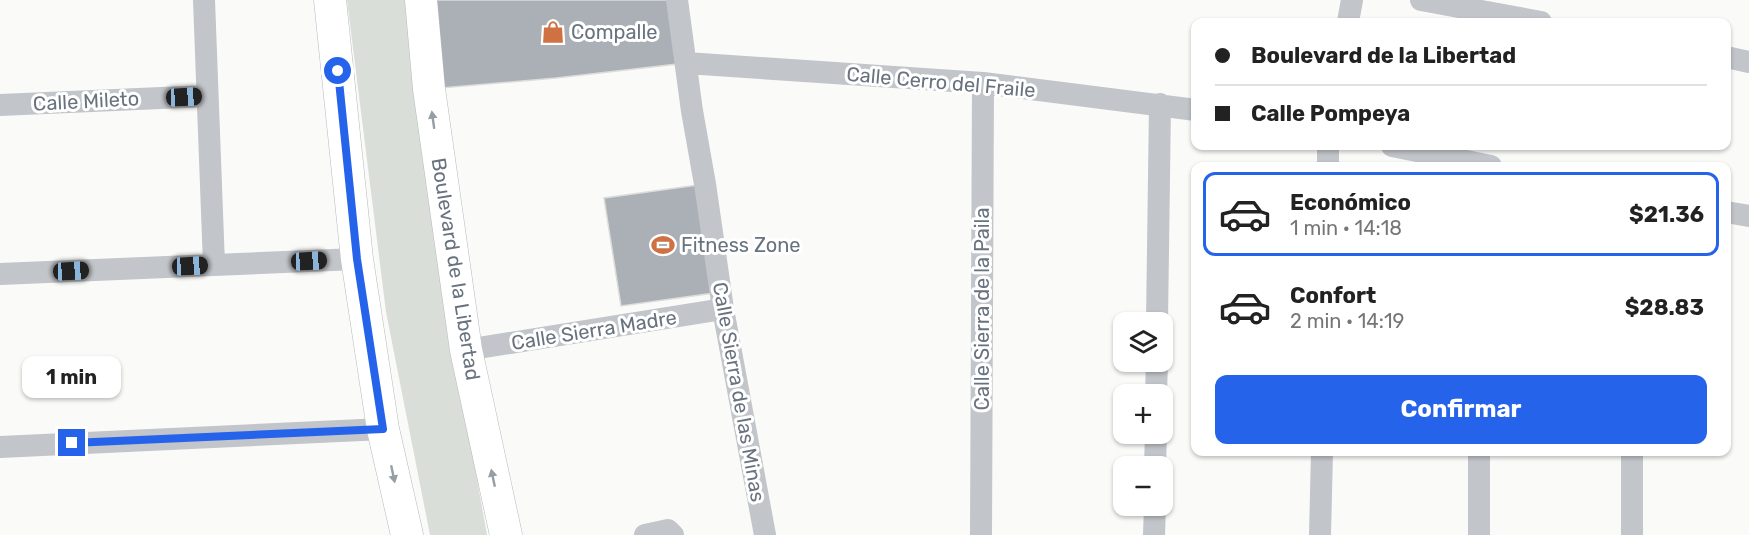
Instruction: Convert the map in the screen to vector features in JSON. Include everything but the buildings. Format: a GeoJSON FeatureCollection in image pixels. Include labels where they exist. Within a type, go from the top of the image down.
{"type":"FeatureCollection","features":[{"type":"Feature","properties":{"kind":"main road"},"geometry":{"type":"LineString","coordinates":[[330,0],[357,259],[383,429],[407,535]]}},
{"type":"Feature","properties":{"kind":"main road","name":"Boulevard de la Libertad"},"geometry":{"type":"LineString","coordinates":[[421,0],[429,90],[466,350],[506,535]]}},
{"type":"Feature","properties":{"kind":"street"},"geometry":{"type":"LineString","coordinates":[[204,0],[214,265]]}},
{"type":"Feature","properties":{"kind":"street","name":"Calle Sierra de las Minas"},"geometry":{"type":"LineString","coordinates":[[677,0],[723,309],[765,535]]}},
{"type":"Feature","properties":{"kind":"street"},"geometry":{"type":"LineString","coordinates":[[1349,18],[1352,0]]}},
{"type":"Feature","properties":{"kind":"street"},"geometry":{"type":"LineString","coordinates":[[1421,0],[1519,18]]}},
{"type":"Feature","properties":{"kind":"street"},"geometry":{"type":"LineString","coordinates":[[1731,58],[1749,62]]}},
{"type":"Feature","properties":{"kind":"street","name":"Calle Cerro del Fraile"},"geometry":{"type":"LineString","coordinates":[[686,63],[983,83],[1191,109]]}},
{"type":"Feature","properties":{"kind":"street","name":"Calle Sierra de la Paila"},"geometry":{"type":"LineString","coordinates":[[981,535],[983,83]]}},
{"type":"Feature","properties":{"kind":"street","name":"Calle Mileto"},"geometry":{"type":"LineString","coordinates":[[0,105],[207,96]]}},
{"type":"Feature","properties":{"kind":"street"},"geometry":{"type":"LineString","coordinates":[[1157,312],[1160,104]]}},
{"type":"Feature","properties":{"kind":"street"},"geometry":{"type":"LineString","coordinates":[[1410,150],[1464,162]]}},
{"type":"Feature","properties":{"kind":"street"},"geometry":{"type":"LineString","coordinates":[[1731,213],[1749,216]]}},
{"type":"Feature","properties":{"kind":"street"},"geometry":{"type":"LineString","coordinates":[[0,274],[357,259]]}},
{"type":"Feature","properties":{"kind":"street","name":"Calle Sierra Madre"},"geometry":{"type":"LineString","coordinates":[[466,350],[723,309]]}},
{"type":"Feature","properties":{"kind":"street"},"geometry":{"type":"LineString","coordinates":[[0,447],[383,429]]}},
{"type":"Feature","properties":{"kind":"street"},"geometry":{"type":"LineString","coordinates":[[1320,535],[1322,456]]}},
{"type":"Feature","properties":{"kind":"street"},"geometry":{"type":"LineString","coordinates":[[1479,456],[1479,535]]}},
{"type":"Feature","properties":{"kind":"street"},"geometry":{"type":"LineString","coordinates":[[1632,456],[1632,535]]}},
{"type":"Feature","properties":{"kind":"street"},"geometry":{"type":"LineString","coordinates":[[1154,535],[1155,516]]}},
{"type":"Feature","properties":{"kind":"street"},"geometry":{"type":"LineString","coordinates":[[645,535],[668,530],[674,535]]}},
{"type":"Feature","properties":{"kind":"shaded area"},"geometry":{"type":"Polygon","coordinates":[[[347,0],[409,0],[439,266],[487,535],[430,535],[386,312],[347,0]]]}},
{"type":"Feature","properties":{"kind":"place","name":"Compalle"},"geometry":{"type":"Point","coordinates":[553,32]}},
{"type":"Feature","properties":{"kind":"place","name":"Fitness Zone"},"geometry":{"type":"Point","coordinates":[663,245]}},
{"type":"Feature","properties":{"kind":"route"},"geometry":{"type":"LineString","coordinates":[[72,443],[383,429],[357,259],[338,71]]}}]}
